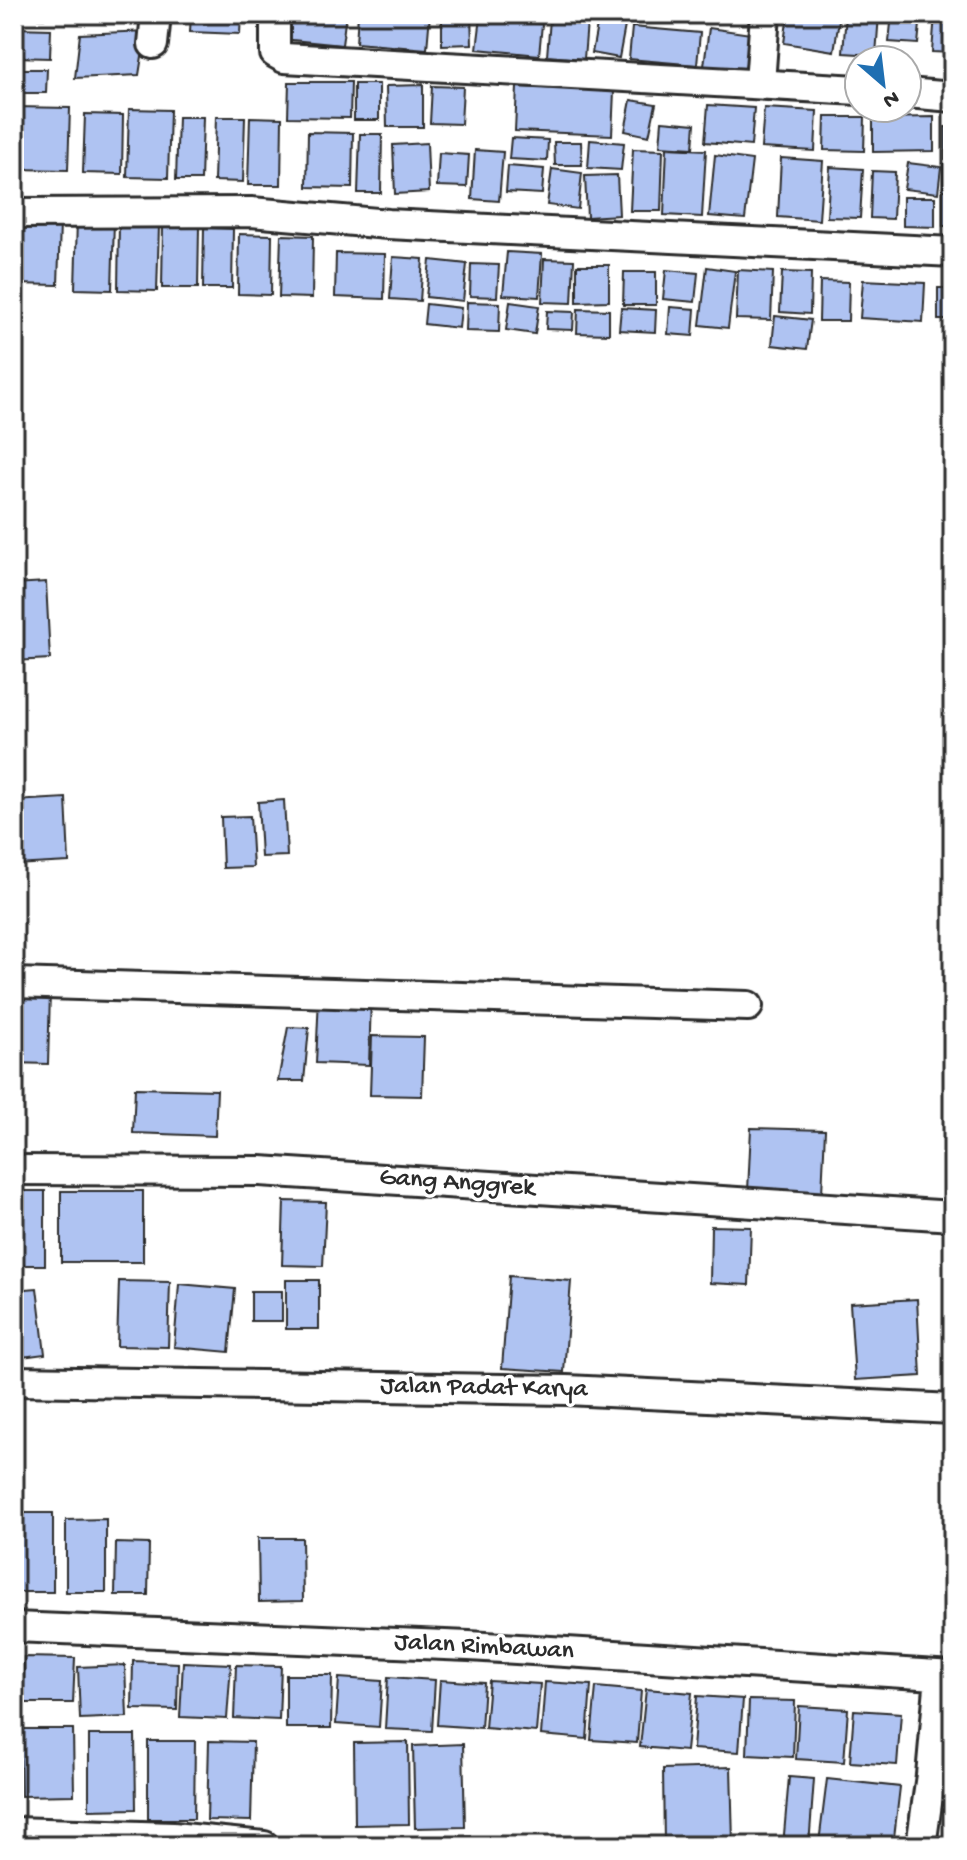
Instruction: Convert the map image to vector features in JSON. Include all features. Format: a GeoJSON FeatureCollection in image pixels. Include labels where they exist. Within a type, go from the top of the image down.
{"type":"FeatureCollection","features":[{"type":"Feature","properties":{"kind":"street"},"geometry":{"type":"LineString","coordinates":[[153,44],[156,14]]}},
{"type":"Feature","properties":{"kind":"street"},"geometry":{"type":"LineString","coordinates":[[275,14],[273,47],[275,53],[284,58],[843,89]]}},
{"type":"Feature","properties":{"kind":"street"},"geometry":{"type":"LineString","coordinates":[[760,83],[765,14]]}},
{"type":"Feature","properties":{"kind":"street"},"geometry":{"type":"LineString","coordinates":[[923,94],[953,97]]}},
{"type":"Feature","properties":{"kind":"street"},"geometry":{"type":"LineString","coordinates":[[14,213],[251,212],[404,225],[953,252]]}},
{"type":"Feature","properties":{"kind":"street"},"geometry":{"type":"LineString","coordinates":[[14,983],[748,1006]]}},
{"type":"Feature","properties":{"kind":"street","name":"Gang Anggrek"},"geometry":{"type":"LineString","coordinates":[[14,1170],[260,1171],[953,1216]]}},
{"type":"Feature","properties":{"kind":"street","name":"Jalan Padat Karya"},"geometry":{"type":"LineString","coordinates":[[14,1381],[567,1390],[953,1409]]}},
{"type":"Feature","properties":{"kind":"street","name":"Jalan Rimbawan"},"geometry":{"type":"LineString","coordinates":[[14,1627],[469,1646],[947,1676]]}},
{"type":"Feature","properties":{"kind":"street"},"geometry":{"type":"LineString","coordinates":[[921,1846],[942,1775],[947,1676]]}},
{"type":"Feature","properties":{"kind":"street"},"geometry":{"type":"LineString","coordinates":[[14,1832],[173,1837],[264,1846]]}},
{"type":"Feature","properties":{"kind":"building"},"geometry":{"type":"Polygon","coordinates":[[[28,14],[57,14],[57,18],[28,17],[28,14]]]}},
{"type":"Feature","properties":{"kind":"building"},"geometry":{"type":"Polygon","coordinates":[[[191,14],[241,14],[240,34],[190,32],[191,14]]]}},
{"type":"Feature","properties":{"kind":"building"},"geometry":{"type":"Polygon","coordinates":[[[285,14],[346,14],[342,45],[282,39],[285,14]]]}},
{"type":"Feature","properties":{"kind":"building"},"geometry":{"type":"Polygon","coordinates":[[[358,14],[430,14],[427,49],[356,43],[358,14]]]}},
{"type":"Feature","properties":{"kind":"building"},"geometry":{"type":"Polygon","coordinates":[[[599,14],[627,15],[619,58],[592,53],[599,14]]]}},
{"type":"Feature","properties":{"kind":"building"},"geometry":{"type":"Polygon","coordinates":[[[788,14],[840,14],[834,51],[784,43],[788,14]]]}},
{"type":"Feature","properties":{"kind":"building"},"geometry":{"type":"Polygon","coordinates":[[[846,14],[879,14],[877,44],[844,44],[846,14]]]}},
{"type":"Feature","properties":{"kind":"building"},"geometry":{"type":"Polygon","coordinates":[[[892,14],[921,14],[918,44],[889,42],[892,14]]]}},
{"type":"Feature","properties":{"kind":"building"},"geometry":{"type":"Polygon","coordinates":[[[935,14],[953,14],[953,53],[932,52],[935,14]]]}},
{"type":"Feature","properties":{"kind":"building"},"geometry":{"type":"Polygon","coordinates":[[[442,15],[471,15],[472,44],[442,45],[442,15]]]}},
{"type":"Feature","properties":{"kind":"building"},"geometry":{"type":"Polygon","coordinates":[[[481,17],[542,24],[539,55],[477,49],[481,17]]]}},
{"type":"Feature","properties":{"kind":"building"},"geometry":{"type":"Polygon","coordinates":[[[550,19],[587,22],[584,59],[547,56],[550,19]]]}},
{"type":"Feature","properties":{"kind":"building"},"geometry":{"type":"Polygon","coordinates":[[[632,27],[700,33],[697,65],[629,59],[632,27]]]}},
{"type":"Feature","properties":{"kind":"building"},"geometry":{"type":"Polygon","coordinates":[[[14,28],[51,29],[50,58],[14,57],[14,28]]]}},
{"type":"Feature","properties":{"kind":"building"},"geometry":{"type":"Polygon","coordinates":[[[709,28],[751,34],[746,71],[704,66],[709,28]]]}},
{"type":"Feature","properties":{"kind":"building"},"geometry":{"type":"Polygon","coordinates":[[[146,31],[139,75],[75,78],[80,34],[146,31]]]}},
{"type":"Feature","properties":{"kind":"building"},"geometry":{"type":"Polygon","coordinates":[[[14,69],[47,69],[46,93],[14,93],[14,69]]]}},
{"type":"Feature","properties":{"kind":"building"},"geometry":{"type":"Polygon","coordinates":[[[289,82],[351,82],[350,118],[288,117],[289,82]]]}},
{"type":"Feature","properties":{"kind":"building"},"geometry":{"type":"Polygon","coordinates":[[[354,84],[379,84],[379,120],[354,120],[354,84]]]}},
{"type":"Feature","properties":{"kind":"building"},"geometry":{"type":"Polygon","coordinates":[[[423,85],[423,127],[387,127],[386,86],[423,85]]]}},
{"type":"Feature","properties":{"kind":"building"},"geometry":{"type":"Polygon","coordinates":[[[432,86],[463,87],[461,124],[430,123],[432,86]]]}},
{"type":"Feature","properties":{"kind":"building"},"geometry":{"type":"Polygon","coordinates":[[[517,87],[614,91],[612,135],[515,131],[517,87]]]}},
{"type":"Feature","properties":{"kind":"building"},"geometry":{"type":"Polygon","coordinates":[[[631,100],[656,104],[649,136],[625,131],[631,100]]]}},
{"type":"Feature","properties":{"kind":"building"},"geometry":{"type":"Polygon","coordinates":[[[708,105],[754,108],[751,146],[705,142],[708,105]]]}},
{"type":"Feature","properties":{"kind":"building"},"geometry":{"type":"Polygon","coordinates":[[[15,107],[70,108],[68,170],[14,169],[15,107]]]}},
{"type":"Feature","properties":{"kind":"building"},"geometry":{"type":"Polygon","coordinates":[[[764,108],[817,111],[815,151],[761,148],[764,108]]]}},
{"type":"Feature","properties":{"kind":"building"},"geometry":{"type":"Polygon","coordinates":[[[129,109],[170,110],[168,178],[127,177],[129,109]]]}},
{"type":"Feature","properties":{"kind":"building"},"geometry":{"type":"Polygon","coordinates":[[[85,114],[123,115],[122,174],[83,173],[85,114]]]}},
{"type":"Feature","properties":{"kind":"building"},"geometry":{"type":"Polygon","coordinates":[[[178,117],[203,117],[201,180],[176,180],[178,117]]]}},
{"type":"Feature","properties":{"kind":"building"},"geometry":{"type":"Polygon","coordinates":[[[216,117],[245,117],[243,182],[214,181],[216,117]]]}},
{"type":"Feature","properties":{"kind":"building"},"geometry":{"type":"Polygon","coordinates":[[[250,117],[282,118],[281,185],[248,185],[250,117]]]}},
{"type":"Feature","properties":{"kind":"building"},"geometry":{"type":"Polygon","coordinates":[[[825,117],[843,117],[843,124],[865,124],[864,151],[824,150],[825,117]]]}},
{"type":"Feature","properties":{"kind":"building"},"geometry":{"type":"Polygon","coordinates":[[[923,117],[934,117],[934,151],[873,152],[873,124],[923,124],[923,117]]]}},
{"type":"Feature","properties":{"kind":"building"},"geometry":{"type":"Polygon","coordinates":[[[662,121],[695,124],[693,148],[660,146],[662,121]]]}},
{"type":"Feature","properties":{"kind":"building"},"geometry":{"type":"Polygon","coordinates":[[[945,127],[953,127],[953,159],[945,159],[945,127]]]}},
{"type":"Feature","properties":{"kind":"building"},"geometry":{"type":"Polygon","coordinates":[[[308,132],[353,133],[352,188],[307,187],[308,132]]]}},
{"type":"Feature","properties":{"kind":"building"},"geometry":{"type":"Polygon","coordinates":[[[360,134],[382,134],[381,193],[358,193],[360,134]]]}},
{"type":"Feature","properties":{"kind":"building"},"geometry":{"type":"Polygon","coordinates":[[[511,138],[548,140],[547,161],[509,159],[511,138]]]}},
{"type":"Feature","properties":{"kind":"building"},"geometry":{"type":"Polygon","coordinates":[[[590,140],[624,143],[621,170],[588,168],[590,140]]]}},
{"type":"Feature","properties":{"kind":"building"},"geometry":{"type":"Polygon","coordinates":[[[554,142],[581,142],[582,165],[555,165],[554,142]]]}},
{"type":"Feature","properties":{"kind":"building"},"geometry":{"type":"Polygon","coordinates":[[[427,143],[429,192],[395,194],[393,145],[427,143]]]}},
{"type":"Feature","properties":{"kind":"building"},"geometry":{"type":"Polygon","coordinates":[[[667,148],[706,150],[702,217],[664,215],[667,148]]]}},
{"type":"Feature","properties":{"kind":"building"},"geometry":{"type":"Polygon","coordinates":[[[633,149],[663,150],[661,211],[630,211],[633,149]]]}},
{"type":"Feature","properties":{"kind":"building"},"geometry":{"type":"Polygon","coordinates":[[[475,150],[503,152],[499,201],[472,199],[475,150]]]}},
{"type":"Feature","properties":{"kind":"building"},"geometry":{"type":"Polygon","coordinates":[[[439,153],[469,155],[467,187],[437,186],[439,153]]]}},
{"type":"Feature","properties":{"kind":"building"},"geometry":{"type":"Polygon","coordinates":[[[715,155],[752,160],[745,219],[709,216],[715,155]]]}},
{"type":"Feature","properties":{"kind":"building"},"geometry":{"type":"Polygon","coordinates":[[[781,158],[823,161],[819,220],[778,217],[781,158]]]}},
{"type":"Feature","properties":{"kind":"building"},"geometry":{"type":"Polygon","coordinates":[[[908,163],[941,167],[938,193],[904,189],[908,163]]]}},
{"type":"Feature","properties":{"kind":"building"},"geometry":{"type":"Polygon","coordinates":[[[943,164],[953,164],[953,190],[943,190],[943,164]]]}},
{"type":"Feature","properties":{"kind":"building"},"geometry":{"type":"Polygon","coordinates":[[[508,166],[544,169],[542,194],[506,192],[508,166]]]}},
{"type":"Feature","properties":{"kind":"building"},"geometry":{"type":"Polygon","coordinates":[[[830,167],[863,169],[860,218],[827,217],[830,167]]]}},
{"type":"Feature","properties":{"kind":"building"},"geometry":{"type":"Polygon","coordinates":[[[552,169],[582,173],[578,209],[547,205],[552,169]]]}},
{"type":"Feature","properties":{"kind":"building"},"geometry":{"type":"Polygon","coordinates":[[[872,171],[895,172],[893,219],[870,218],[872,171]]]}},
{"type":"Feature","properties":{"kind":"building"},"geometry":{"type":"Polygon","coordinates":[[[617,175],[619,215],[587,217],[585,176],[617,175]]]}},
{"type":"Feature","properties":{"kind":"building"},"geometry":{"type":"Polygon","coordinates":[[[943,190],[953,190],[953,226],[943,226],[943,190]]]}},
{"type":"Feature","properties":{"kind":"building"},"geometry":{"type":"Polygon","coordinates":[[[903,197],[935,197],[935,227],[903,226],[903,197]]]}},
{"type":"Feature","properties":{"kind":"building"},"geometry":{"type":"Polygon","coordinates":[[[77,219],[114,220],[112,290],[75,289],[77,219]]]}},
{"type":"Feature","properties":{"kind":"building"},"geometry":{"type":"Polygon","coordinates":[[[14,222],[60,223],[58,285],[14,284],[14,222]]]}},
{"type":"Feature","properties":{"kind":"building"},"geometry":{"type":"Polygon","coordinates":[[[119,224],[159,225],[157,291],[118,290],[119,224]]]}},
{"type":"Feature","properties":{"kind":"building"},"geometry":{"type":"Polygon","coordinates":[[[163,226],[199,226],[198,288],[162,288],[163,226]]]}},
{"type":"Feature","properties":{"kind":"building"},"geometry":{"type":"Polygon","coordinates":[[[204,228],[233,229],[232,288],[203,288],[204,228]]]}},
{"type":"Feature","properties":{"kind":"building"},"geometry":{"type":"Polygon","coordinates":[[[239,234],[272,235],[271,295],[238,294],[239,234]]]}},
{"type":"Feature","properties":{"kind":"building"},"geometry":{"type":"Polygon","coordinates":[[[281,235],[313,236],[312,298],[279,297],[281,235]]]}},
{"type":"Feature","properties":{"kind":"building"},"geometry":{"type":"Polygon","coordinates":[[[507,252],[542,254],[539,297],[503,295],[507,252]]]}},
{"type":"Feature","properties":{"kind":"building"},"geometry":{"type":"Polygon","coordinates":[[[336,253],[385,254],[384,299],[335,297],[336,253]]]}},
{"type":"Feature","properties":{"kind":"building"},"geometry":{"type":"Polygon","coordinates":[[[393,257],[423,259],[420,301],[390,299],[393,257]]]}},
{"type":"Feature","properties":{"kind":"building"},"geometry":{"type":"Polygon","coordinates":[[[544,259],[574,260],[572,303],[542,302],[544,259]]]}},
{"type":"Feature","properties":{"kind":"building"},"geometry":{"type":"Polygon","coordinates":[[[430,260],[467,264],[463,301],[426,297],[430,260]]]}},
{"type":"Feature","properties":{"kind":"building"},"geometry":{"type":"Polygon","coordinates":[[[471,264],[499,265],[497,297],[470,296],[471,264]]]}},
{"type":"Feature","properties":{"kind":"building"},"geometry":{"type":"Polygon","coordinates":[[[577,265],[609,265],[609,301],[577,302],[577,265]]]}},
{"type":"Feature","properties":{"kind":"building"},"geometry":{"type":"Polygon","coordinates":[[[707,267],[735,271],[728,328],[700,325],[707,267]]]}},
{"type":"Feature","properties":{"kind":"building"},"geometry":{"type":"Polygon","coordinates":[[[666,270],[698,273],[695,302],[663,299],[666,270]]]}},
{"type":"Feature","properties":{"kind":"building"},"geometry":{"type":"Polygon","coordinates":[[[738,270],[773,272],[771,320],[736,319],[738,270]]]}},
{"type":"Feature","properties":{"kind":"building"},"geometry":{"type":"Polygon","coordinates":[[[624,272],[656,272],[656,305],[623,305],[624,272]]]}},
{"type":"Feature","properties":{"kind":"building"},"geometry":{"type":"Polygon","coordinates":[[[782,272],[811,273],[810,314],[780,312],[782,272]]]}},
{"type":"Feature","properties":{"kind":"building"},"geometry":{"type":"Polygon","coordinates":[[[863,280],[925,283],[923,322],[860,318],[863,280]]]}},
{"type":"Feature","properties":{"kind":"building"},"geometry":{"type":"Polygon","coordinates":[[[820,281],[849,282],[848,321],[819,321],[820,281]]]}},
{"type":"Feature","properties":{"kind":"building"},"geometry":{"type":"Polygon","coordinates":[[[938,288],[953,288],[953,320],[938,320],[938,288]]]}},
{"type":"Feature","properties":{"kind":"building"},"geometry":{"type":"Polygon","coordinates":[[[467,302],[500,303],[499,332],[466,331],[467,302]]]}},
{"type":"Feature","properties":{"kind":"building"},"geometry":{"type":"Polygon","coordinates":[[[510,302],[539,306],[535,334],[506,330],[510,302]]]}},
{"type":"Feature","properties":{"kind":"building"},"geometry":{"type":"Polygon","coordinates":[[[426,304],[461,308],[459,328],[424,324],[426,304]]]}},
{"type":"Feature","properties":{"kind":"building"},"geometry":{"type":"Polygon","coordinates":[[[670,307],[695,309],[693,336],[668,334],[670,307]]]}},
{"type":"Feature","properties":{"kind":"building"},"geometry":{"type":"Polygon","coordinates":[[[621,308],[656,310],[655,332],[619,330],[621,308]]]}},
{"type":"Feature","properties":{"kind":"building"},"geometry":{"type":"Polygon","coordinates":[[[578,309],[609,310],[609,334],[577,333],[578,309]]]}},
{"type":"Feature","properties":{"kind":"building"},"geometry":{"type":"Polygon","coordinates":[[[547,311],[574,312],[573,330],[546,329],[547,311]]]}},
{"type":"Feature","properties":{"kind":"building"},"geometry":{"type":"Polygon","coordinates":[[[775,316],[811,320],[807,349],[772,345],[775,316]]]}},
{"type":"Feature","properties":{"kind":"building"},"geometry":{"type":"Polygon","coordinates":[[[46,582],[50,659],[14,661],[14,584],[46,582]]]}},
{"type":"Feature","properties":{"kind":"building"},"geometry":{"type":"Polygon","coordinates":[[[66,798],[69,862],[14,865],[14,801],[66,798]]]}},
{"type":"Feature","properties":{"kind":"building"},"geometry":{"type":"Polygon","coordinates":[[[284,800],[287,856],[261,857],[258,802],[284,800]]]}},
{"type":"Feature","properties":{"kind":"building"},"geometry":{"type":"Polygon","coordinates":[[[250,816],[253,867],[223,868],[221,817],[250,816]]]}},
{"type":"Feature","properties":{"kind":"building"},"geometry":{"type":"Polygon","coordinates":[[[14,992],[50,993],[48,1064],[14,1063],[14,992]]]}},
{"type":"Feature","properties":{"kind":"building"},"geometry":{"type":"Polygon","coordinates":[[[319,996],[371,997],[369,1065],[316,1063],[319,996]]]}},
{"type":"Feature","properties":{"kind":"building"},"geometry":{"type":"Polygon","coordinates":[[[288,1027],[309,1028],[304,1081],[278,1081],[288,1027]]]}},
{"type":"Feature","properties":{"kind":"building"},"geometry":{"type":"Polygon","coordinates":[[[372,1036],[424,1037],[422,1096],[370,1095],[372,1036]]]}},
{"type":"Feature","properties":{"kind":"building"},"geometry":{"type":"Polygon","coordinates":[[[135,1088],[217,1090],[215,1136],[133,1133],[135,1088]]]}},
{"type":"Feature","properties":{"kind":"building"},"geometry":{"type":"Polygon","coordinates":[[[751,1128],[825,1130],[822,1193],[748,1191],[751,1128]]]}},
{"type":"Feature","properties":{"kind":"building"},"geometry":{"type":"Polygon","coordinates":[[[14,1191],[45,1191],[45,1265],[14,1265],[14,1191]]]}},
{"type":"Feature","properties":{"kind":"building"},"geometry":{"type":"Polygon","coordinates":[[[61,1191],[143,1191],[143,1262],[61,1262],[61,1191]]]}},
{"type":"Feature","properties":{"kind":"building"},"geometry":{"type":"Polygon","coordinates":[[[284,1201],[326,1202],[323,1266],[282,1265],[284,1201]]]}},
{"type":"Feature","properties":{"kind":"building"},"geometry":{"type":"Polygon","coordinates":[[[711,1226],[751,1227],[749,1285],[710,1283],[711,1226]]]}},
{"type":"Feature","properties":{"kind":"building"},"geometry":{"type":"Polygon","coordinates":[[[509,1276],[571,1281],[564,1372],[502,1368],[509,1276]]]}},
{"type":"Feature","properties":{"kind":"building"},"geometry":{"type":"Polygon","coordinates":[[[286,1280],[319,1280],[319,1329],[286,1329],[286,1280]]]}},
{"type":"Feature","properties":{"kind":"building"},"geometry":{"type":"Polygon","coordinates":[[[119,1281],[170,1282],[168,1347],[117,1346],[119,1281]]]}},
{"type":"Feature","properties":{"kind":"building"},"geometry":{"type":"Polygon","coordinates":[[[179,1284],[235,1289],[229,1352],[174,1347],[179,1284]]]}},
{"type":"Feature","properties":{"kind":"building"},"geometry":{"type":"Polygon","coordinates":[[[37,1288],[45,1354],[14,1358],[14,1290],[37,1288]]]}},
{"type":"Feature","properties":{"kind":"building"},"geometry":{"type":"Polygon","coordinates":[[[251,1291],[282,1291],[282,1321],[251,1321],[251,1291]]]}},
{"type":"Feature","properties":{"kind":"building"},"geometry":{"type":"Polygon","coordinates":[[[917,1299],[921,1376],[855,1380],[850,1303],[917,1299]]]}},
{"type":"Feature","properties":{"kind":"building"},"geometry":{"type":"Polygon","coordinates":[[[14,1513],[53,1513],[53,1592],[14,1592],[14,1513]]]}},
{"type":"Feature","properties":{"kind":"building"},"geometry":{"type":"Polygon","coordinates":[[[106,1519],[106,1592],[66,1592],[66,1520],[106,1519]]]}},
{"type":"Feature","properties":{"kind":"building"},"geometry":{"type":"Polygon","coordinates":[[[258,1538],[302,1538],[303,1601],[259,1602],[258,1538]]]}},
{"type":"Feature","properties":{"kind":"building"},"geometry":{"type":"Polygon","coordinates":[[[116,1543],[149,1544],[148,1595],[115,1595],[116,1543]]]}},
{"type":"Feature","properties":{"kind":"building"},"geometry":{"type":"Polygon","coordinates":[[[14,1653],[20,1653],[20,1700],[14,1700],[14,1653]]]}},
{"type":"Feature","properties":{"kind":"building"},"geometry":{"type":"Polygon","coordinates":[[[24,1657],[75,1658],[73,1703],[23,1703],[24,1657]]]}},
{"type":"Feature","properties":{"kind":"building"},"geometry":{"type":"Polygon","coordinates":[[[133,1661],[178,1663],[177,1710],[132,1709],[133,1661]]]}},
{"type":"Feature","properties":{"kind":"building"},"geometry":{"type":"Polygon","coordinates":[[[183,1662],[231,1664],[227,1719],[180,1717],[183,1662]]]}},
{"type":"Feature","properties":{"kind":"building"},"geometry":{"type":"Polygon","coordinates":[[[125,1665],[127,1717],[80,1719],[78,1667],[125,1665]]]}},
{"type":"Feature","properties":{"kind":"building"},"geometry":{"type":"Polygon","coordinates":[[[236,1665],[281,1666],[279,1720],[234,1718],[236,1665]]]}},
{"type":"Feature","properties":{"kind":"building"},"geometry":{"type":"Polygon","coordinates":[[[286,1675],[332,1675],[331,1728],[286,1728],[286,1675]]]}},
{"type":"Feature","properties":{"kind":"building"},"geometry":{"type":"Polygon","coordinates":[[[388,1677],[435,1680],[432,1731],[385,1729],[388,1677]]]}},
{"type":"Feature","properties":{"kind":"building"},"geometry":{"type":"Polygon","coordinates":[[[339,1678],[382,1681],[379,1727],[336,1724],[339,1678]]]}},
{"type":"Feature","properties":{"kind":"building"},"geometry":{"type":"Polygon","coordinates":[[[440,1680],[484,1683],[481,1728],[437,1725],[440,1680]]]}},
{"type":"Feature","properties":{"kind":"building"},"geometry":{"type":"Polygon","coordinates":[[[489,1681],[540,1684],[536,1732],[485,1728],[489,1681]]]}},
{"type":"Feature","properties":{"kind":"building"},"geometry":{"type":"Polygon","coordinates":[[[545,1682],[591,1685],[587,1739],[541,1735],[545,1682]]]}},
{"type":"Feature","properties":{"kind":"building"},"geometry":{"type":"Polygon","coordinates":[[[596,1687],[641,1691],[637,1743],[591,1740],[596,1687]]]}},
{"type":"Feature","properties":{"kind":"building"},"geometry":{"type":"Polygon","coordinates":[[[646,1689],[692,1693],[686,1751],[640,1747],[646,1689]]]}},
{"type":"Feature","properties":{"kind":"building"},"geometry":{"type":"Polygon","coordinates":[[[697,1696],[743,1699],[739,1752],[693,1749],[697,1696]]]}},
{"type":"Feature","properties":{"kind":"building"},"geometry":{"type":"Polygon","coordinates":[[[749,1700],[795,1701],[793,1757],[747,1755],[749,1700]]]}},
{"type":"Feature","properties":{"kind":"building"},"geometry":{"type":"Polygon","coordinates":[[[799,1706],[848,1709],[844,1762],[796,1759],[799,1706]]]}},
{"type":"Feature","properties":{"kind":"building"},"geometry":{"type":"Polygon","coordinates":[[[854,1710],[901,1713],[897,1765],[850,1762],[854,1710]]]}},
{"type":"Feature","properties":{"kind":"building"},"geometry":{"type":"Polygon","coordinates":[[[20,1729],[73,1729],[74,1795],[21,1796],[20,1729]]]}},
{"type":"Feature","properties":{"kind":"building"},"geometry":{"type":"Polygon","coordinates":[[[89,1735],[135,1735],[136,1809],[89,1810],[89,1735]]]}},
{"type":"Feature","properties":{"kind":"building"},"geometry":{"type":"Polygon","coordinates":[[[148,1741],[195,1741],[194,1819],[148,1819],[148,1741]]]}},
{"type":"Feature","properties":{"kind":"building"},"geometry":{"type":"Polygon","coordinates":[[[209,1741],[253,1742],[251,1821],[207,1820],[209,1741]]]}},
{"type":"Feature","properties":{"kind":"building"},"geometry":{"type":"Polygon","coordinates":[[[408,1742],[409,1824],[355,1825],[354,1743],[408,1742]]]}},
{"type":"Feature","properties":{"kind":"building"},"geometry":{"type":"Polygon","coordinates":[[[463,1744],[465,1827],[415,1828],[413,1746],[463,1744]]]}},
{"type":"Feature","properties":{"kind":"building"},"geometry":{"type":"Polygon","coordinates":[[[731,1767],[733,1843],[664,1845],[663,1769],[731,1767]]]}},
{"type":"Feature","properties":{"kind":"building"},"geometry":{"type":"Polygon","coordinates":[[[789,1777],[814,1779],[809,1846],[783,1846],[789,1777]]]}},
{"type":"Feature","properties":{"kind":"building"},"geometry":{"type":"Polygon","coordinates":[[[827,1779],[900,1787],[893,1846],[819,1843],[827,1779]]]}}]}
